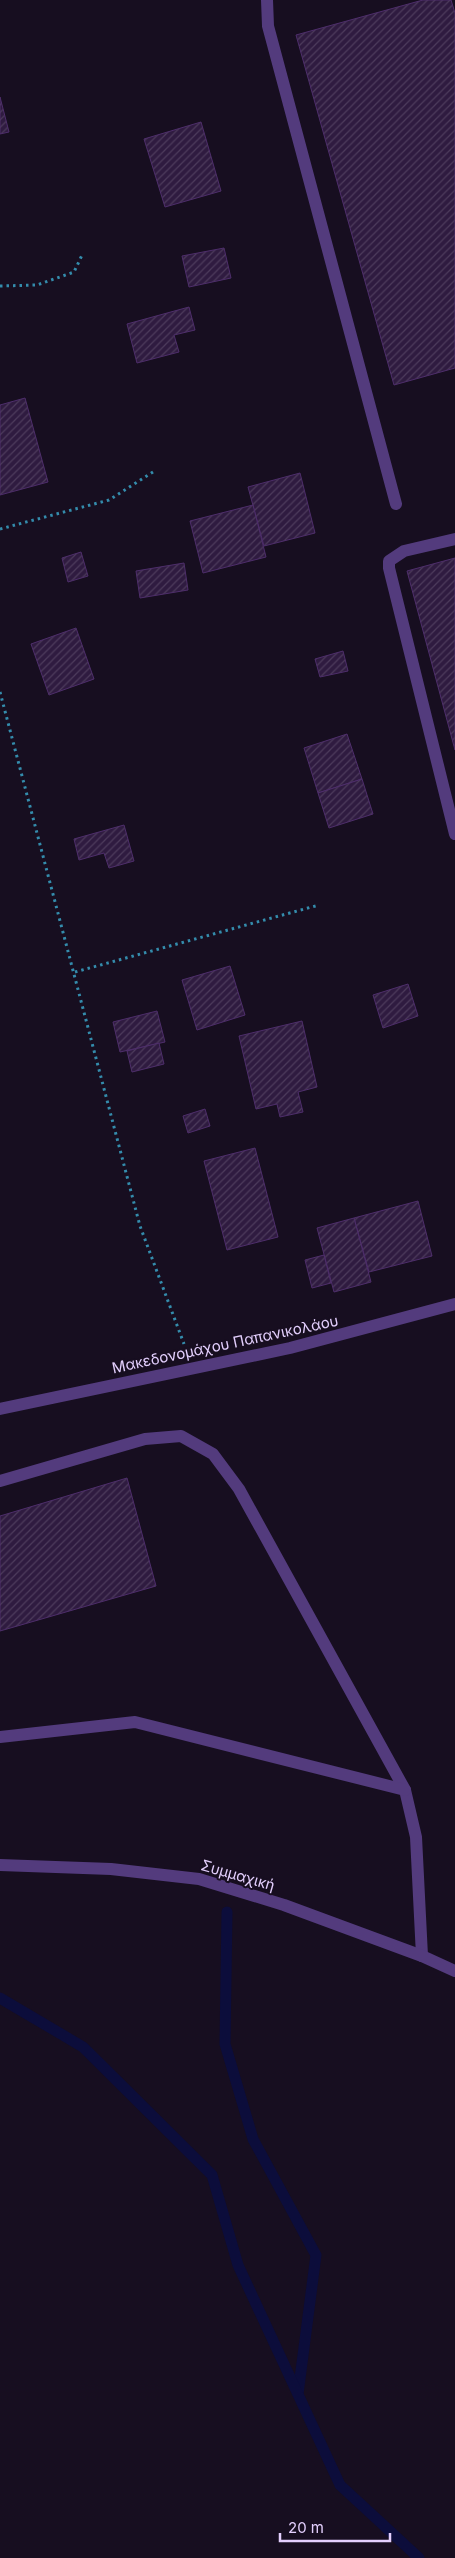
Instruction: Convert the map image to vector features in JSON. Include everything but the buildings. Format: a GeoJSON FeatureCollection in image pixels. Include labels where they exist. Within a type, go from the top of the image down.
{"type":"FeatureCollection","features":[{"type":"Feature","properties":{"kind":"street"},"geometry":{"type":"LineString","coordinates":[[267,0],[268,26],[396,504]]}},
{"type":"Feature","properties":{"kind":"street"},"geometry":{"type":"LineString","coordinates":[[455,539],[404,551],[390,562],[388,568],[455,834]]}},
{"type":"Feature","properties":{"kind":"street","name":"Μακεδονομάχου Παπανικολάου"},"geometry":{"type":"LineString","coordinates":[[0,1409],[290,1348],[455,1304]]}},
{"type":"Feature","properties":{"kind":"street"},"geometry":{"type":"LineString","coordinates":[[0,1481],[144,1439],[181,1436],[213,1454],[239,1489],[405,1790],[416,1837],[422,1956]]}},
{"type":"Feature","properties":{"kind":"street"},"geometry":{"type":"LineString","coordinates":[[0,1737],[135,1722],[405,1790]]}},
{"type":"Feature","properties":{"kind":"street","name":"Συμμαχική"},"geometry":{"type":"LineString","coordinates":[[0,1865],[111,1868],[199,1878],[284,1905],[422,1956],[455,1971]]}},
{"type":"Feature","properties":{"kind":"path"},"geometry":{"type":"LineString","coordinates":[[0,286],[37,285],[74,272],[84,253]]}},
{"type":"Feature","properties":{"kind":"path"},"geometry":{"type":"LineString","coordinates":[[0,528],[109,500],[156,470]]}},
{"type":"Feature","properties":{"kind":"path"},"geometry":{"type":"LineString","coordinates":[[0,692],[75,972],[140,1226],[193,1368]]}},
{"type":"Feature","properties":{"kind":"path"},"geometry":{"type":"LineString","coordinates":[[75,972],[319,905]]}},
{"type":"Feature","properties":{"kind":"waterway"},"geometry":{"type":"LineString","coordinates":[[227,1912],[225,2044],[253,2139],[316,2255],[298,2394]]}},
{"type":"Feature","properties":{"kind":"waterway"},"geometry":{"type":"LineString","coordinates":[[0,1998],[83,2047],[212,2175],[238,2265],[340,2485],[419,2558]]}}]}
